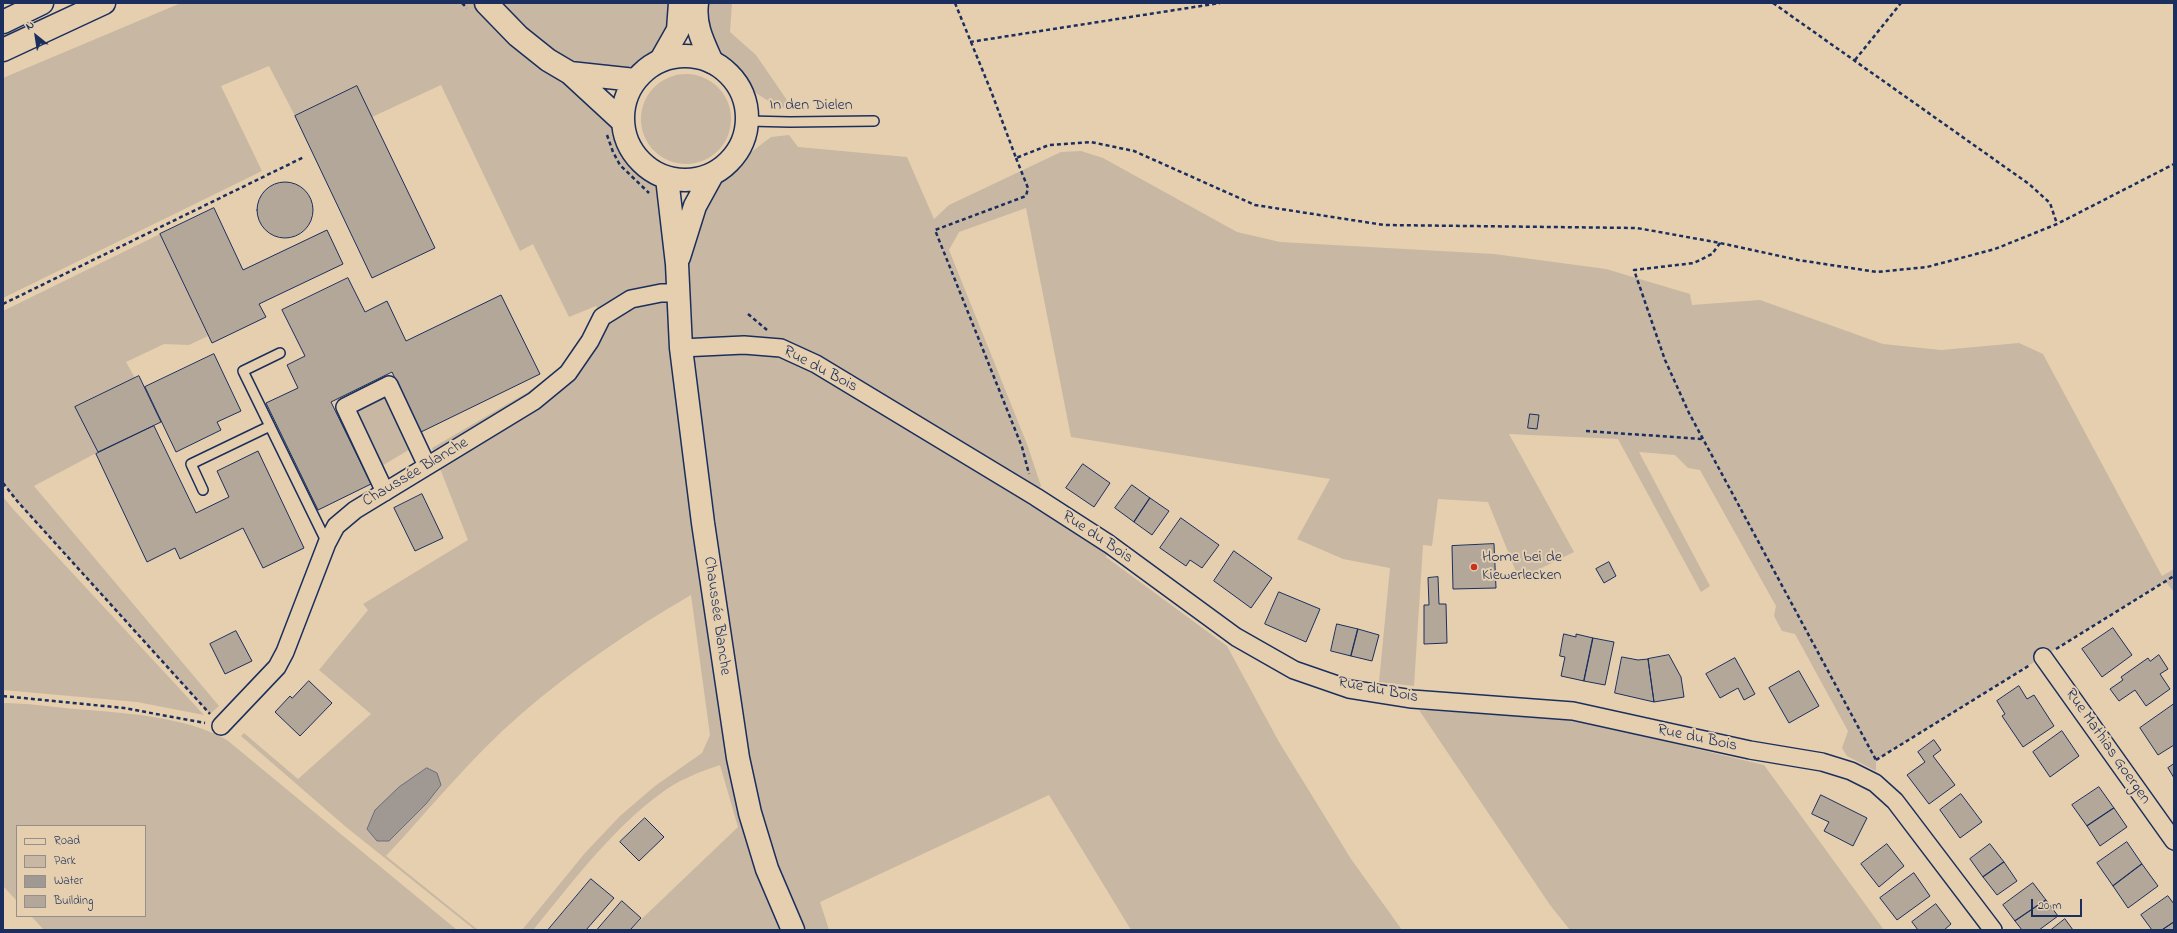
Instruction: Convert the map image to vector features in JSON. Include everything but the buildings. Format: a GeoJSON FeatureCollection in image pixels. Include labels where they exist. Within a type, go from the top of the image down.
{"type":"FeatureCollection","features":[{"type":"Feature","properties":{"kind":"main road"},"geometry":{"type":"LineString","coordinates":[[3,50],[104,3]]}},
{"type":"Feature","properties":{"kind":"main road"},"geometry":{"type":"LineString","coordinates":[[661,60],[678,30],[680,3]]}},
{"type":"Feature","properties":{"kind":"main road"},"geometry":{"type":"LineString","coordinates":[[697,3],[695,16],[701,37],[712,62]]}},
{"type":"Feature","properties":{"kind":"main road"},"geometry":{"type":"LineString","coordinates":[[3,22],[40,4]]}},
{"type":"Feature","properties":{"kind":"main road"},"geometry":{"type":"LineString","coordinates":[[477,6],[548,60],[570,73],[626,140],[635,157],[650,170],[667,178],[682,181],[698,180],[712,175],[726,166],[738,153],[745,138],[748,121],[746,102],[739,86],[727,72],[712,62],[695,56],[678,56],[661,60],[647,68],[628,92],[614,125]]}},
{"type":"Feature","properties":{"kind":"main road"},"geometry":{"type":"LineString","coordinates":[[570,73],[636,80]]}},
{"type":"Feature","properties":{"kind":"main road"},"geometry":{"type":"LineString","coordinates":[[677,264],[695,206],[712,175]]}},
{"type":"Feature","properties":{"kind":"main road","name":"Chaussée Blanche"},"geometry":{"type":"LineString","coordinates":[[667,178],[677,264],[682,348],[703,523],[738,758],[750,813],[767,869],[793,930]]}},
{"type":"Feature","properties":{"kind":"street","name":"Chaussée Blanche"},"geometry":{"type":"LineString","coordinates":[[221,726],[267,679],[282,657],[327,543],[336,526],[355,510],[534,401],[568,373],[590,341],[602,317],[632,299],[660,293],[679,293]]}},
{"type":"Feature","properties":{"kind":"street","name":"Rue du Bois"},"geometry":{"type":"LineString","coordinates":[[682,348],[744,345],[781,348],[816,364],[1036,497],[1108,544],[1236,637],[1294,670],[1349,689],[1412,699],[1573,712],[1750,750],[1822,762],[1851,771],[1875,783],[1895,801],[1918,829],[1993,930]]}},
{"type":"Feature","properties":{"kind":"street"},"geometry":{"type":"LineString","coordinates":[[385,492],[345,407],[389,385],[427,466]]}},
{"type":"Feature","properties":{"kind":"street","name":"Rue Mathias Goergen"},"geometry":{"type":"LineString","coordinates":[[2043,657],[2173,837]]}},
{"type":"Feature","properties":{"kind":"lane","name":"In den Dielen"},"geometry":{"type":"LineString","coordinates":[[748,121],[874,121]]}},
{"type":"Feature","properties":{"kind":"lane"},"geometry":{"type":"LineString","coordinates":[[280,353],[243,371],[327,543]]}},
{"type":"Feature","properties":{"kind":"lane"},"geometry":{"type":"LineString","coordinates":[[203,490],[191,464],[270,426]]}},
{"type":"Feature","properties":{"kind":"path"},"geometry":{"type":"LineString","coordinates":[[462,3],[477,6]]}},
{"type":"Feature","properties":{"kind":"path"},"geometry":{"type":"LineString","coordinates":[[954,3],[991,91],[1028,188],[1026,196],[935,230],[1022,448],[1036,497]]}},
{"type":"Feature","properties":{"kind":"path"},"geometry":{"type":"LineString","coordinates":[[970,42],[1220,3]]}},
{"type":"Feature","properties":{"kind":"path"},"geometry":{"type":"LineString","coordinates":[[1773,3],[2030,184],[2050,203],[2057,224]]}},
{"type":"Feature","properties":{"kind":"path"},"geometry":{"type":"LineString","coordinates":[[1855,60],[1901,3]]}},
{"type":"Feature","properties":{"kind":"path"},"geometry":{"type":"LineString","coordinates":[[614,125],[613,152],[620,165],[648,191],[656,203],[669,204]]}},
{"type":"Feature","properties":{"kind":"path"},"geometry":{"type":"LineString","coordinates":[[1016,158],[1049,145],[1091,142],[1134,151],[1254,205],[1384,225],[1637,228],[1720,243],[1798,260],[1876,272],[1928,267],[1995,249],[2057,224],[2174,164]]}},
{"type":"Feature","properties":{"kind":"path"},"geometry":{"type":"LineString","coordinates":[[3,304],[304,157]]}},
{"type":"Feature","properties":{"kind":"path"},"geometry":{"type":"LineString","coordinates":[[1720,243],[1712,254],[1694,263],[1634,270],[1665,360],[1702,439],[1876,760],[1875,783]]}},
{"type":"Feature","properties":{"kind":"path"},"geometry":{"type":"LineString","coordinates":[[1586,431],[1702,439]]}},
{"type":"Feature","properties":{"kind":"path"},"geometry":{"type":"LineString","coordinates":[[3,483],[18,502],[221,726]]}},
{"type":"Feature","properties":{"kind":"path"},"geometry":{"type":"LineString","coordinates":[[1876,760],[2174,576]]}},
{"type":"Feature","properties":{"kind":"path"},"geometry":{"type":"LineString","coordinates":[[3,696],[124,708],[221,726]]}},
{"type":"Feature","properties":{"kind":"green space"},"geometry":{"type":"Polygon","coordinates":[[[181,3],[670,3],[671,28],[663,45],[654,55],[642,62],[628,67],[599,72],[571,73],[608,116],[622,153],[635,170],[652,183],[669,204],[677,263],[714,184],[735,171],[750,153],[771,137],[789,135],[798,147],[907,157],[934,219],[949,205],[1061,152],[1081,151],[1103,158],[1237,232],[1280,242],[1494,254],[1606,269],[1690,294],[1692,305],[1760,300],[1883,344],[1941,350],[2019,343],[2043,354],[2162,576],[2174,569],[2174,592],[2165,581],[1876,760],[1876,771],[1847,756],[1842,748],[1848,731],[1795,634],[1782,631],[1774,616],[1776,606],[1700,470],[1688,468],[1675,455],[1639,452],[1710,586],[1701,592],[1618,439],[1509,434],[1574,552],[1519,579],[1488,502],[1438,499],[1432,546],[1423,545],[1414,686],[1379,682],[1390,568],[1343,559],[1297,539],[1330,479],[1071,437],[1026,208],[959,232],[949,250],[1027,444],[1041,486],[1036,497],[1109,544],[1106,557],[1227,646],[1279,742],[1351,859],[1402,930],[1131,930],[1049,795],[820,902],[829,930],[630,930],[738,827],[720,765],[681,781],[660,794],[642,809],[592,858],[533,930],[522,930],[585,853],[620,816],[655,786],[702,753],[710,735],[691,595],[646,622],[603,651],[540,698],[520,715],[485,748],[386,856],[478,930],[475,930],[346,827],[241,736],[244,733],[298,779],[371,714],[319,670],[368,610],[363,604],[468,540],[432,448],[528,392],[563,366],[579,340],[590,341],[602,317],[596,306],[569,317],[533,244],[520,251],[441,85],[372,117],[357,86],[295,116],[269,66],[221,86],[262,171],[3,298],[3,78],[181,3]]]}},
{"type":"Feature","properties":{"kind":"green space"},"geometry":{"type":"Polygon","coordinates":[[[706,3],[732,3],[730,32],[756,55],[791,106],[791,110],[775,105],[751,90],[733,66],[717,51],[707,35],[706,3]]]}},
{"type":"Feature","properties":{"kind":"green space"},"geometry":{"type":"Polygon","coordinates":[[[686,74],[703,77],[718,87],[728,102],[731,119],[728,136],[718,151],[703,161],[686,164],[669,161],[654,151],[644,136],[641,119],[644,102],[654,87],[669,77],[686,74]]]}},
{"type":"Feature","properties":{"kind":"green space"},"geometry":{"type":"Polygon","coordinates":[[[160,234],[208,336],[189,345],[164,344],[126,362],[135,378],[75,407],[98,452],[34,486],[219,706],[210,714],[18,502],[3,483],[3,311],[160,234]]]}},
{"type":"Feature","properties":{"kind":"green space"},"geometry":{"type":"Polygon","coordinates":[[[389,385],[417,445],[375,470],[345,407],[389,385]]]}},
{"type":"Feature","properties":{"kind":"green space"},"geometry":{"type":"Polygon","coordinates":[[[3,497],[204,715],[137,702],[3,690],[3,497]]]}},
{"type":"Feature","properties":{"kind":"green space"},"geometry":{"type":"Polygon","coordinates":[[[3,703],[114,712],[173,721],[210,732],[227,740],[457,930],[44,930],[32,917],[146,917],[146,825],[16,825],[16,900],[3,886],[3,703]]]}},
{"type":"Feature","properties":{"kind":"green space"},"geometry":{"type":"Polygon","coordinates":[[[1419,710],[1571,719],[1764,765],[1884,930],[1570,930],[1550,905],[1419,710]]]}},
{"type":"Feature","properties":{"kind":"water"},"geometry":{"type":"Polygon","coordinates":[[[427,768],[437,773],[441,785],[426,804],[389,841],[377,841],[367,829],[375,810],[399,787],[427,768]]]}},
{"type":"Feature","properties":{"kind":"place","name":"Home bei de Kiewerlecken"},"geometry":{"type":"Point","coordinates":[1474,567]}}]}
